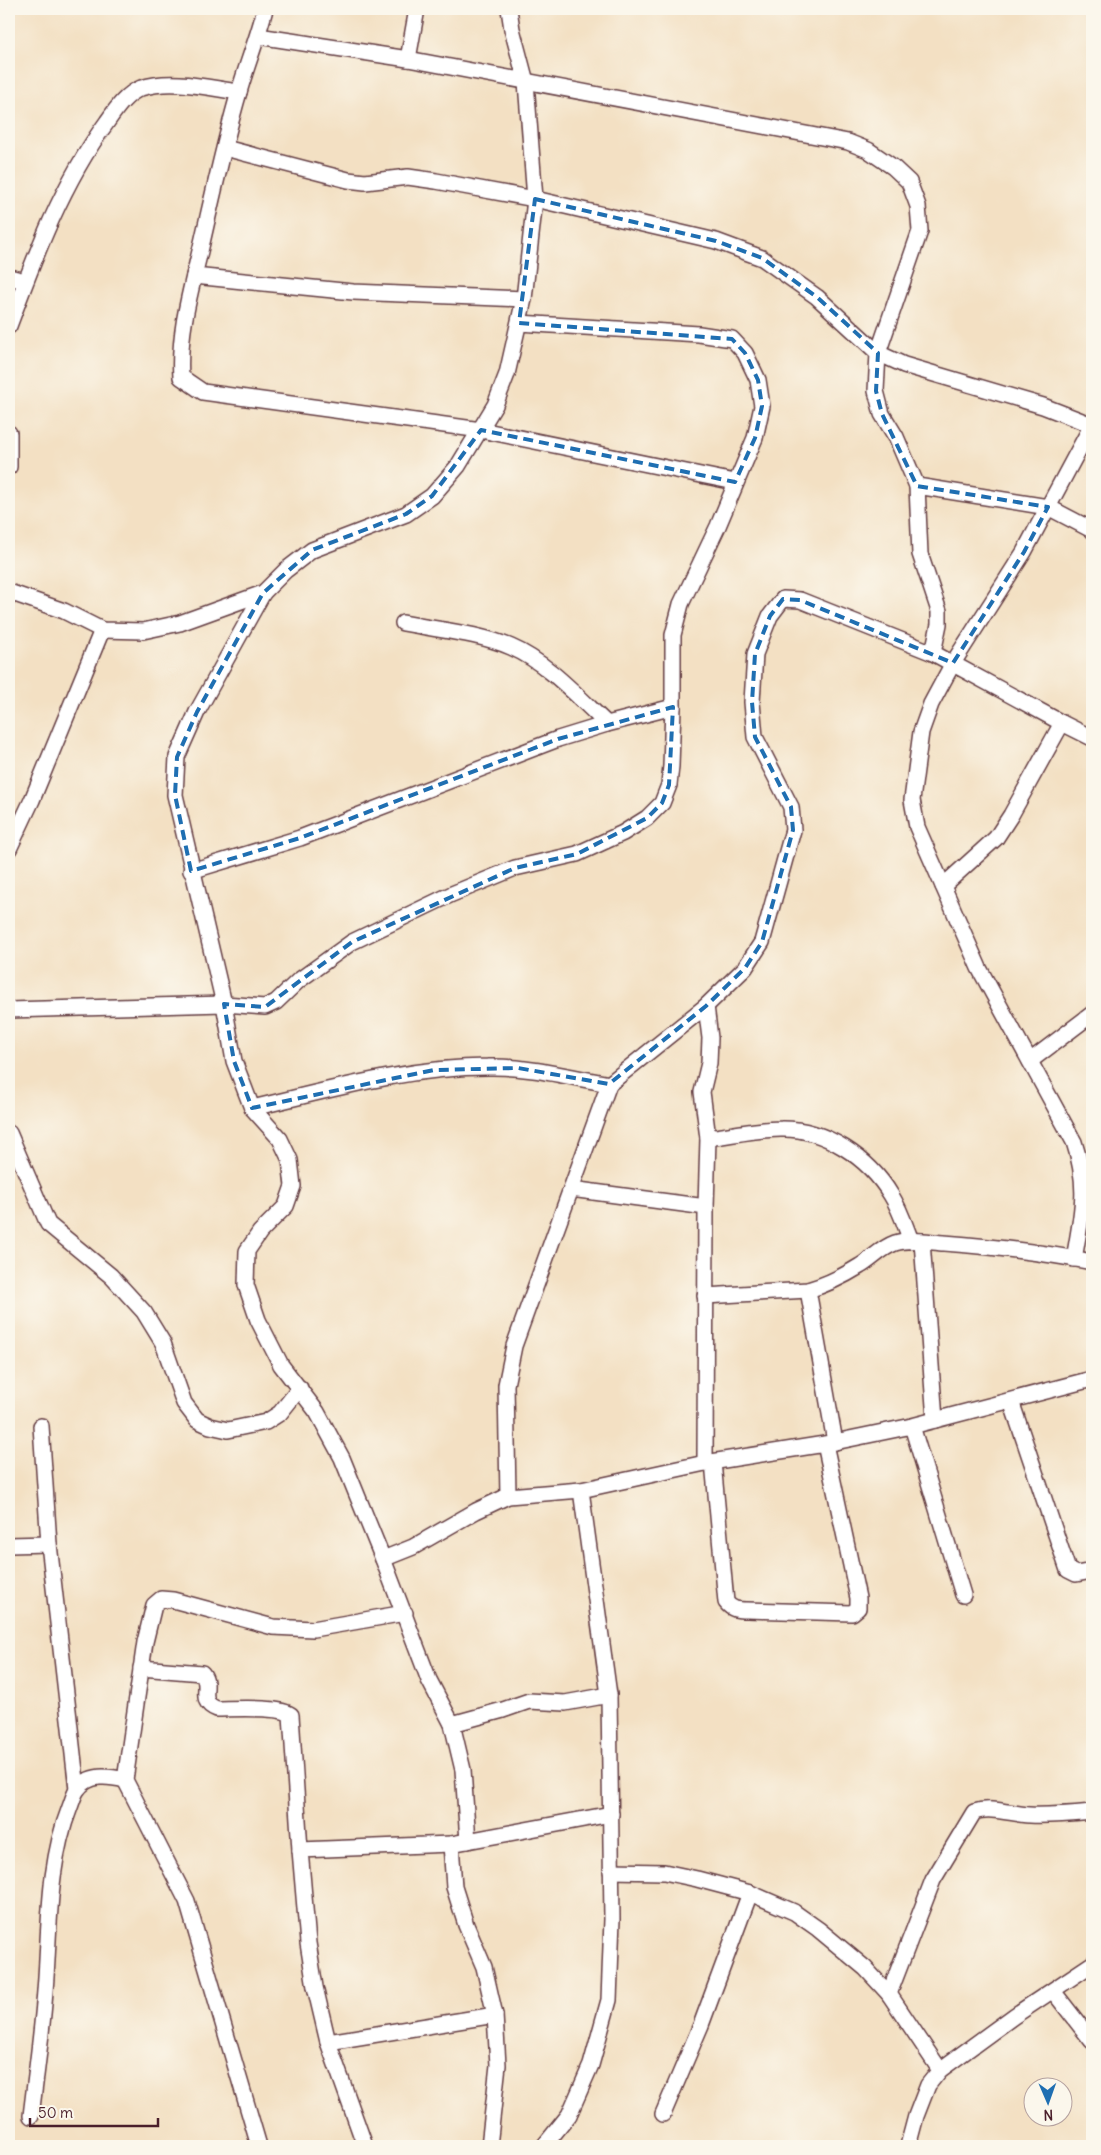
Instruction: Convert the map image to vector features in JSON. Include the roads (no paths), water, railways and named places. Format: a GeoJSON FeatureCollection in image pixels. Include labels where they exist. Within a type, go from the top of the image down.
{"type":"FeatureCollection","features":[{"type":"Feature","properties":{"kind":"street"},"geometry":{"type":"LineString","coordinates":[[265,9],[239,92],[194,276],[181,337],[181,377],[203,392],[481,430],[735,482]]}},
{"type":"Feature","properties":{"kind":"street"},"geometry":{"type":"LineString","coordinates":[[408,59],[417,9]]}},
{"type":"Feature","properties":{"kind":"street"},"geometry":{"type":"LineString","coordinates":[[468,1841],[463,1770],[452,1724],[430,1680],[342,1458],[317,1412],[281,1365],[258,1320],[246,1285],[247,1252],[260,1232],[286,1206],[293,1186],[290,1160],[280,1139],[252,1108],[234,1061],[224,1004],[191,871],[175,795],[177,757],[196,712],[263,593],[286,570],[312,550],[406,514],[432,496],[458,466],[495,406],[507,374],[524,299],[535,198],[526,82],[512,29],[509,9]]}},
{"type":"Feature","properties":{"kind":"street"},"geometry":{"type":"LineString","coordinates":[[258,36],[408,59],[848,142],[868,150],[909,182],[918,206],[920,231],[878,353],[876,391],[882,414],[896,437],[917,486],[920,554],[939,611],[939,624],[933,653]]}},
{"type":"Feature","properties":{"kind":"street"},"geometry":{"type":"LineString","coordinates":[[9,326],[26,281],[70,180],[86,151],[128,96],[140,88],[172,84],[239,92]]}},
{"type":"Feature","properties":{"kind":"street"},"geometry":{"type":"LineString","coordinates":[[225,148],[348,180],[365,182],[408,177],[535,198],[716,241],[762,258],[817,297],[878,353],[904,365],[1043,406],[1092,425],[1024,552],[953,663],[931,704],[921,732],[912,800],[917,827],[979,968],[1074,1142],[1082,1164],[1088,1194],[1074,1259]]}},
{"type":"Feature","properties":{"kind":"street"},"geometry":{"type":"LineString","coordinates":[[194,276],[353,292],[524,299]]}},
{"type":"Feature","properties":{"kind":"street"},"geometry":{"type":"LineString","coordinates":[[9,277],[26,281]]}},
{"type":"Feature","properties":{"kind":"street"},"geometry":{"type":"LineString","coordinates":[[9,1010],[224,1004],[265,1007],[276,1002],[298,981],[352,942],[452,894],[515,868],[577,854],[623,833],[647,818],[662,803],[669,785],[673,707],[673,635],[681,604],[718,526],[755,438],[762,406],[758,380],[745,353],[732,339],[700,334],[519,323]]}},
{"type":"Feature","properties":{"kind":"street"},"geometry":{"type":"LineString","coordinates":[[9,433],[9,467]]}},
{"type":"Feature","properties":{"kind":"street"},"geometry":{"type":"LineString","coordinates":[[917,486],[1048,508],[1092,530]]}},
{"type":"Feature","properties":{"kind":"street"},"geometry":{"type":"LineString","coordinates":[[9,592],[64,611],[102,630],[143,631],[180,623],[263,593]]}},
{"type":"Feature","properties":{"kind":"street"},"geometry":{"type":"LineString","coordinates":[[508,1496],[506,1385],[514,1346],[609,1084],[706,1006],[745,968],[762,942],[793,830],[791,807],[755,737],[752,702],[755,654],[770,616],[783,599],[800,600],[933,653],[1092,738]]}},
{"type":"Feature","properties":{"kind":"street"},"geometry":{"type":"LineString","coordinates":[[403,623],[487,639],[512,647],[562,682],[607,724]]}},
{"type":"Feature","properties":{"kind":"street"},"geometry":{"type":"LineString","coordinates":[[9,849],[32,800],[102,630]]}},
{"type":"Feature","properties":{"kind":"street"},"geometry":{"type":"LineString","coordinates":[[191,871],[300,838],[558,739],[673,707]]}},
{"type":"Feature","properties":{"kind":"street"},"geometry":{"type":"LineString","coordinates":[[943,886],[996,838],[1011,815],[1062,723]]}},
{"type":"Feature","properties":{"kind":"street"},"geometry":{"type":"LineString","coordinates":[[706,1006],[710,1038],[709,1063],[702,1092],[708,1138],[705,1296],[709,1462],[726,1602],[736,1610],[852,1613],[858,1608],[858,1598],[830,1443],[808,1290]]}},
{"type":"Feature","properties":{"kind":"street"},"geometry":{"type":"LineString","coordinates":[[1030,1061],[1092,1014]]}},
{"type":"Feature","properties":{"kind":"street"},"geometry":{"type":"LineString","coordinates":[[252,1108],[382,1078],[434,1070],[488,1066],[518,1068],[609,1084]]}},
{"type":"Feature","properties":{"kind":"street"},"geometry":{"type":"LineString","coordinates":[[708,1138],[781,1129],[811,1133],[838,1143],[860,1160],[879,1179],[891,1194],[917,1241],[935,1420]]}},
{"type":"Feature","properties":{"kind":"street"},"geometry":{"type":"LineString","coordinates":[[9,1133],[48,1224],[111,1276],[144,1312],[163,1343],[184,1403],[197,1420],[210,1426],[228,1430],[266,1422],[280,1413],[300,1388]]}},
{"type":"Feature","properties":{"kind":"street"},"geometry":{"type":"LineString","coordinates":[[571,1189],[706,1207]]}},
{"type":"Feature","properties":{"kind":"street"},"geometry":{"type":"LineString","coordinates":[[705,1296],[808,1290],[860,1267],[885,1247],[897,1242],[917,1241],[1092,1262]]}},
{"type":"Feature","properties":{"kind":"street"},"geometry":{"type":"LineString","coordinates":[[383,1559],[412,1547],[476,1511],[508,1496],[580,1490],[709,1462],[830,1443],[912,1426],[1092,1379]]}},
{"type":"Feature","properties":{"kind":"street"},"geometry":{"type":"LineString","coordinates":[[1011,1401],[1068,1570],[1076,1574],[1092,1571]]}},
{"type":"Feature","properties":{"kind":"street"},"geometry":{"type":"LineString","coordinates":[[31,2116],[44,2015],[48,1931],[55,1869],[62,1826],[77,1789],[49,1544],[41,1426]]}},
{"type":"Feature","properties":{"kind":"street"},"geometry":{"type":"LineString","coordinates":[[912,1426],[963,1595]]}},
{"type":"Feature","properties":{"kind":"street"},"geometry":{"type":"LineString","coordinates":[[544,2146],[569,2115],[590,2065],[609,2000],[612,1871],[609,1695],[580,1490]]}},
{"type":"Feature","properties":{"kind":"street"},"geometry":{"type":"LineString","coordinates":[[9,1545],[49,1544]]}},
{"type":"Feature","properties":{"kind":"street"},"geometry":{"type":"LineString","coordinates":[[259,2146],[187,1901],[125,1780],[141,1668],[154,1605],[161,1599],[173,1600],[273,1627],[313,1629],[405,1613]]}},
{"type":"Feature","properties":{"kind":"street"},"geometry":{"type":"LineString","coordinates":[[141,1668],[202,1673],[204,1676],[206,1700],[210,1706],[217,1709],[271,1710],[287,1712],[291,1715],[308,1943],[315,1987],[328,2042],[365,2146]]}},
{"type":"Feature","properties":{"kind":"street"},"geometry":{"type":"LineString","coordinates":[[452,1724],[528,1701],[565,1703],[609,1695]]}},
{"type":"Feature","properties":{"kind":"street"},"geometry":{"type":"LineString","coordinates":[[77,1789],[92,1777],[107,1776],[125,1780]]}},
{"type":"Feature","properties":{"kind":"street"},"geometry":{"type":"LineString","coordinates":[[889,1994],[933,1880],[974,1812],[983,1809],[993,1809],[1031,1815],[1092,1812]]}},
{"type":"Feature","properties":{"kind":"street"},"geometry":{"type":"LineString","coordinates":[[300,1850],[451,1844],[611,1814]]}},
{"type":"Feature","properties":{"kind":"street"},"geometry":{"type":"LineString","coordinates":[[451,1844],[454,1887],[466,1925],[484,1967],[495,2015],[498,2065],[489,2146]]}},
{"type":"Feature","properties":{"kind":"street"},"geometry":{"type":"LineString","coordinates":[[612,1871],[664,1872],[697,1878],[750,1893],[794,1912],[818,1929],[865,1968],[889,1994],[940,2070]]}},
{"type":"Feature","properties":{"kind":"street"},"geometry":{"type":"LineString","coordinates":[[663,2114],[701,2024],[750,1893]]}},
{"type":"Feature","properties":{"kind":"street"},"geometry":{"type":"LineString","coordinates":[[908,2146],[916,2116],[928,2085],[940,2070],[954,2058],[1092,1964]]}},
{"type":"Feature","properties":{"kind":"street"},"geometry":{"type":"LineString","coordinates":[[1053,1990],[1092,2041]]}},
{"type":"Feature","properties":{"kind":"street"},"geometry":{"type":"LineString","coordinates":[[328,2042],[495,2015]]}}]}
